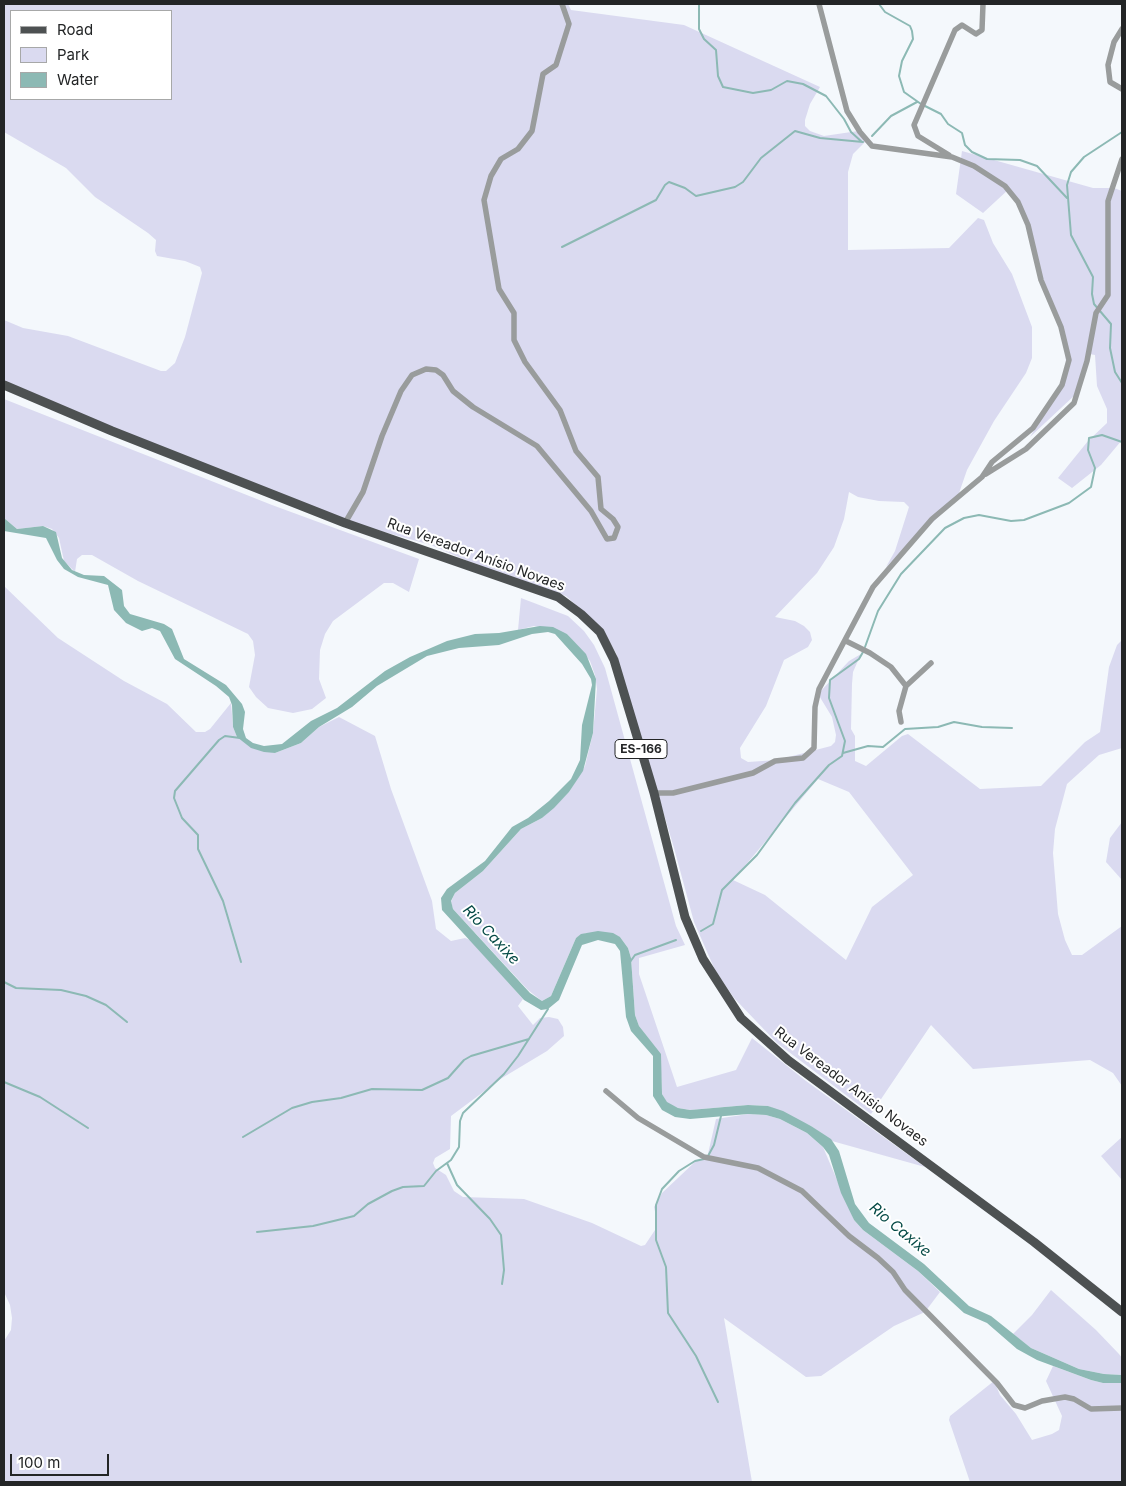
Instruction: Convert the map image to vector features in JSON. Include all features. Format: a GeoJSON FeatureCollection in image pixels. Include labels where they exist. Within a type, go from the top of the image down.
{"type":"FeatureCollection","features":[{"type":"Feature","properties":{"kind":"main road","name":"Rua Vereador Anísio Novaes"},"geometry":{"type":"LineString","coordinates":[[4,385],[112,432],[345,523],[558,597],[581,614],[600,632],[614,660],[654,793],[684,917],[703,959],[741,1018],[788,1060],[1034,1242],[1122,1312]]}},
{"type":"Feature","properties":{"kind":"street"},"geometry":{"type":"LineString","coordinates":[[345,523],[363,492],[382,436],[401,390],[412,375],[426,369],[436,370],[442,374],[453,391],[473,407],[537,446],[590,511],[607,539],[614,538],[618,527],[613,519],[601,509],[598,477],[576,451],[560,410],[525,362],[514,340],[514,314],[499,289],[484,200],[491,176],[501,159],[518,149],[532,131],[543,74],[556,65],[569,24],[562,4]]}},
{"type":"Feature","properties":{"kind":"street"},"geometry":{"type":"LineString","coordinates":[[819,4],[840,91],[847,111],[860,132],[872,146],[952,157]]}},
{"type":"Feature","properties":{"kind":"street"},"geometry":{"type":"LineString","coordinates":[[982,477],[992,462],[1032,428],[1062,385],[1069,360],[1061,327],[1041,280],[1028,226],[1018,202],[1005,186],[974,166],[952,157],[918,136],[914,125],[955,30],[962,25],[976,34],[982,30],[983,4]]}},
{"type":"Feature","properties":{"kind":"street"},"geometry":{"type":"LineString","coordinates":[[1122,29],[1114,42],[1108,64],[1110,82],[1122,89]]}},
{"type":"Feature","properties":{"kind":"street"},"geometry":{"type":"LineString","coordinates":[[654,793],[673,793],[721,782],[752,773],[775,761],[803,758],[814,748],[815,707],[819,688],[846,641],[858,613],[874,587],[932,519],[982,477],[1026,449],[1074,404],[1087,361],[1096,312],[1108,295],[1108,201],[1122,159]]}},
{"type":"Feature","properties":{"kind":"street"},"geometry":{"type":"LineString","coordinates":[[846,641],[870,653],[891,667],[906,686]]}},
{"type":"Feature","properties":{"kind":"street"},"geometry":{"type":"LineString","coordinates":[[901,722],[898,711],[906,686],[931,663]]}},
{"type":"Feature","properties":{"kind":"street"},"geometry":{"type":"LineString","coordinates":[[606,1091],[638,1118],[704,1157],[758,1168],[802,1191],[849,1236],[878,1258],[892,1272],[905,1290],[997,1383],[1014,1405],[1025,1408],[1042,1401],[1065,1397],[1074,1399],[1091,1409],[1122,1408]]}},
{"type":"Feature","properties":{"kind":"green space"},"geometry":{"type":"Polygon","coordinates":[[[4,4],[568,4],[571,10],[684,25],[820,87],[810,104],[805,126],[810,131],[824,136],[858,131],[866,141],[853,154],[848,172],[848,250],[949,248],[978,218],[984,220],[993,243],[1012,274],[1032,327],[1032,358],[1026,373],[994,421],[967,470],[957,499],[886,567],[895,551],[909,507],[904,502],[879,501],[858,497],[849,492],[844,519],[834,547],[817,573],[775,617],[795,621],[804,626],[810,632],[812,640],[808,647],[784,660],[766,706],[740,748],[741,758],[748,762],[777,760],[831,746],[835,742],[836,735],[832,717],[818,694],[849,661],[861,654],[853,672],[852,684],[851,729],[855,736],[855,761],[866,766],[902,736],[908,734],[980,789],[1041,786],[1085,742],[1100,732],[1109,667],[1117,645],[1122,640],[1122,748],[1099,755],[1067,784],[1055,829],[1053,853],[1058,914],[1065,940],[1072,955],[1082,955],[1122,926],[1122,1086],[1113,1073],[1090,1060],[973,1069],[931,1025],[871,1114],[777,1043],[734,998],[715,970],[694,922],[616,653],[601,628],[566,596],[497,574],[431,545],[348,522],[4,388],[4,320],[23,328],[68,336],[161,371],[166,371],[175,363],[185,337],[202,273],[200,267],[185,261],[157,256],[155,251],[156,240],[95,197],[66,168],[4,132],[4,4]],[[818,779],[733,880],[765,895],[846,960],[872,907],[913,875],[849,792],[818,779]]]}},
{"type":"Feature","properties":{"kind":"green space"},"geometry":{"type":"Polygon","coordinates":[[[962,151],[1093,188],[1114,188],[1122,191],[1122,440],[1101,465],[1072,488],[1058,478],[1088,441],[1107,423],[1107,409],[1097,386],[1095,355],[1089,354],[1076,394],[1030,437],[1064,379],[1066,367],[1065,340],[1045,285],[1021,208],[1009,189],[983,213],[956,194],[962,151]]]}},
{"type":"Feature","properties":{"kind":"green space"},"geometry":{"type":"Polygon","coordinates":[[[4,399],[272,505],[419,559],[409,592],[393,583],[384,583],[333,621],[325,634],[320,650],[319,679],[326,698],[312,709],[293,713],[268,708],[256,697],[249,687],[255,655],[253,641],[248,634],[138,581],[92,555],[82,555],[77,559],[75,572],[64,561],[59,538],[52,529],[43,526],[17,529],[4,518],[4,399]]]}},
{"type":"Feature","properties":{"kind":"green space"},"geometry":{"type":"Polygon","coordinates":[[[4,586],[58,638],[124,681],[167,704],[196,732],[205,732],[210,729],[231,703],[233,727],[237,737],[275,753],[301,743],[319,727],[339,717],[375,736],[391,789],[432,901],[436,929],[451,941],[465,938],[470,940],[523,999],[518,1006],[533,1025],[540,1018],[549,1017],[558,1019],[563,1027],[564,1036],[547,1051],[502,1078],[451,1116],[450,1149],[435,1158],[433,1163],[435,1168],[446,1175],[454,1191],[463,1197],[524,1199],[592,1223],[641,1246],[645,1245],[655,1230],[657,1221],[654,1207],[662,1193],[697,1160],[707,1158],[716,1119],[748,1114],[766,1115],[780,1119],[807,1133],[823,1147],[854,1220],[863,1230],[918,1271],[940,1292],[925,1312],[894,1326],[821,1376],[806,1377],[724,1318],[752,1482],[4,1482],[4,1341],[11,1330],[12,1318],[10,1305],[4,1292],[4,586]]]}},
{"type":"Feature","properties":{"kind":"green space"},"geometry":{"type":"Polygon","coordinates":[[[521,598],[568,616],[584,631],[594,645],[605,668],[676,926],[685,945],[639,958],[639,974],[677,1087],[736,1070],[752,1038],[806,1081],[925,1167],[832,1141],[811,1126],[768,1106],[748,1105],[690,1110],[678,1108],[667,1103],[662,1094],[660,1054],[639,1026],[635,1015],[631,958],[628,948],[620,937],[586,933],[576,938],[551,996],[542,1001],[528,990],[453,909],[451,902],[455,893],[483,871],[521,829],[542,818],[569,792],[585,766],[593,733],[597,689],[590,661],[567,634],[534,626],[518,630],[521,598]]]}},
{"type":"Feature","properties":{"kind":"green space"},"geometry":{"type":"Polygon","coordinates":[[[1122,822],[1122,880],[1106,862],[1110,838],[1122,822]]]}},
{"type":"Feature","properties":{"kind":"green space"},"geometry":{"type":"Polygon","coordinates":[[[1122,1137],[1122,1180],[1101,1156],[1122,1137]]]}},
{"type":"Feature","properties":{"kind":"green space"},"geometry":{"type":"Polygon","coordinates":[[[1051,1290],[1096,1330],[1119,1354],[1122,1358],[1122,1375],[1079,1369],[1031,1348],[1013,1334],[1032,1315],[1051,1290]]]}},
{"type":"Feature","properties":{"kind":"green space"},"geometry":{"type":"Polygon","coordinates":[[[1053,1366],[1103,1383],[1122,1383],[1122,1482],[970,1482],[949,1420],[950,1416],[994,1381],[1000,1395],[1016,1414],[1032,1440],[1052,1434],[1059,1430],[1062,1416],[1046,1381],[1053,1366]]]}},
{"type":"Feature","properties":{"kind":"water"},"geometry":{"type":"Polygon","coordinates":[[[4,518],[17,529],[43,526],[56,532],[62,558],[72,570],[84,575],[104,576],[122,590],[124,606],[130,614],[164,624],[172,629],[184,659],[226,685],[242,704],[245,712],[243,729],[246,738],[253,743],[264,746],[282,744],[311,721],[337,708],[385,671],[410,657],[447,641],[475,634],[499,633],[540,626],[553,627],[567,634],[586,654],[596,679],[593,733],[583,771],[569,792],[554,808],[542,818],[521,829],[483,871],[455,893],[451,901],[453,909],[530,993],[542,1001],[551,996],[576,938],[581,934],[598,931],[613,933],[620,937],[628,948],[631,958],[635,1015],[639,1026],[661,1054],[662,1094],[667,1102],[678,1108],[690,1110],[748,1105],[768,1106],[783,1111],[811,1126],[831,1139],[839,1151],[855,1204],[869,1223],[924,1264],[969,1306],[991,1316],[1031,1348],[1079,1369],[1122,1375],[1122,1383],[1103,1383],[1091,1380],[1037,1360],[1017,1349],[987,1323],[964,1313],[918,1271],[863,1230],[854,1220],[841,1193],[829,1155],[807,1133],[780,1119],[766,1115],[748,1114],[690,1119],[675,1117],[662,1110],[653,1096],[653,1056],[631,1031],[626,1017],[620,951],[615,944],[598,940],[582,945],[559,1000],[548,1009],[541,1010],[524,1000],[442,910],[441,898],[447,889],[485,861],[512,827],[528,818],[549,801],[571,779],[580,760],[582,725],[592,685],[591,679],[582,664],[555,634],[548,632],[532,634],[499,645],[459,648],[427,656],[377,686],[352,707],[319,727],[301,743],[275,753],[264,752],[251,748],[237,737],[233,727],[232,705],[229,697],[216,686],[175,659],[160,631],[152,628],[142,631],[126,623],[114,610],[108,585],[78,577],[64,569],[57,560],[46,538],[4,531],[4,518]]]}},
{"type":"Feature","properties":{"kind":"waterway"},"geometry":{"type":"LineString","coordinates":[[699,4],[699,29],[704,39],[716,50],[718,76],[723,87],[753,93],[771,90],[787,81],[803,84],[826,96],[844,119],[851,132],[862,142]]}},
{"type":"Feature","properties":{"kind":"waterway"},"geometry":{"type":"LineString","coordinates":[[879,4],[885,12],[910,26],[913,39],[902,61],[899,76],[904,92],[921,104]]}},
{"type":"Feature","properties":{"kind":"waterway"},"geometry":{"type":"LineString","coordinates":[[872,136],[891,116],[917,102]]}},
{"type":"Feature","properties":{"kind":"waterway"},"geometry":{"type":"LineString","coordinates":[[925,106],[941,114],[948,124],[962,133],[965,145],[972,152],[987,159],[1020,160],[1037,166],[1067,198]]}},
{"type":"Feature","properties":{"kind":"waterway"},"geometry":{"type":"LineString","coordinates":[[562,247],[656,200],[669,182],[685,188],[696,196],[735,187],[743,182],[761,158],[795,131],[820,138],[863,142]]}},
{"type":"Feature","properties":{"kind":"waterway"},"geometry":{"type":"LineString","coordinates":[[1122,132],[1084,157],[1071,172],[1067,185],[1071,235],[1093,277],[1092,294],[1094,304],[1111,324],[1110,348],[1115,372],[1122,383]]}},
{"type":"Feature","properties":{"kind":"waterway"},"geometry":{"type":"LineString","coordinates":[[865,647],[878,611],[901,574],[945,528],[964,518],[979,515],[1011,521],[1024,520],[1069,503],[1091,487],[1095,468],[1088,450],[1089,438],[1102,435],[1122,442]]}},
{"type":"Feature","properties":{"kind":"waterway"},"geometry":{"type":"LineString","coordinates":[[701,931],[713,924],[722,890],[757,855],[795,803],[829,765],[842,756],[845,741],[829,698],[830,680],[859,659],[863,652]]}},
{"type":"Feature","properties":{"kind":"waterway"},"geometry":{"type":"LineString","coordinates":[[843,753],[868,746],[883,747],[905,729],[938,727],[954,722],[982,727],[1012,728]]}},
{"type":"Feature","properties":{"kind":"waterway"},"geometry":{"type":"LineString","coordinates":[[240,738],[225,736],[219,740],[175,791],[174,798],[182,818],[198,835],[198,849],[223,901],[241,962]]}},
{"type":"Feature","properties":{"kind":"waterway"},"geometry":{"type":"LineString","coordinates":[[630,962],[635,955],[676,940]]}},
{"type":"Feature","properties":{"kind":"waterway"},"geometry":{"type":"LineString","coordinates":[[4,982],[16,988],[61,990],[86,996],[106,1005],[127,1022]]}},
{"type":"Feature","properties":{"kind":"waterway"},"geometry":{"type":"LineString","coordinates":[[257,1232],[313,1226],[354,1216],[368,1204],[392,1191],[403,1187],[424,1186],[436,1171],[451,1160],[459,1147],[460,1121],[463,1113],[504,1074],[518,1056],[548,1009]]}},
{"type":"Feature","properties":{"kind":"waterway"},"geometry":{"type":"LineString","coordinates":[[243,1137],[292,1108],[312,1102],[341,1098],[372,1089],[422,1090],[448,1078],[464,1060],[471,1056],[529,1039]]}},
{"type":"Feature","properties":{"kind":"waterway"},"geometry":{"type":"LineString","coordinates":[[4,1082],[40,1097],[88,1128]]}},
{"type":"Feature","properties":{"kind":"waterway"},"geometry":{"type":"LineString","coordinates":[[708,1156],[714,1145],[721,1116]]}},
{"type":"Feature","properties":{"kind":"waterway"},"geometry":{"type":"LineString","coordinates":[[704,1159],[695,1161],[679,1171],[662,1189],[656,1205],[656,1240],[666,1267],[668,1313],[696,1356],[718,1402]]}},
{"type":"Feature","properties":{"kind":"waterway"},"geometry":{"type":"LineString","coordinates":[[447,1163],[457,1185],[490,1219],[501,1235],[504,1270],[502,1284]]}},
{"type":"Feature","properties":{"kind":"water label","name":"Rio Caxixe"},"geometry":{"type":"Point","coordinates":[491,935]}},
{"type":"Feature","properties":{"kind":"water label","name":"Rio Caxixe"},"geometry":{"type":"Point","coordinates":[900,1230]}}]}
